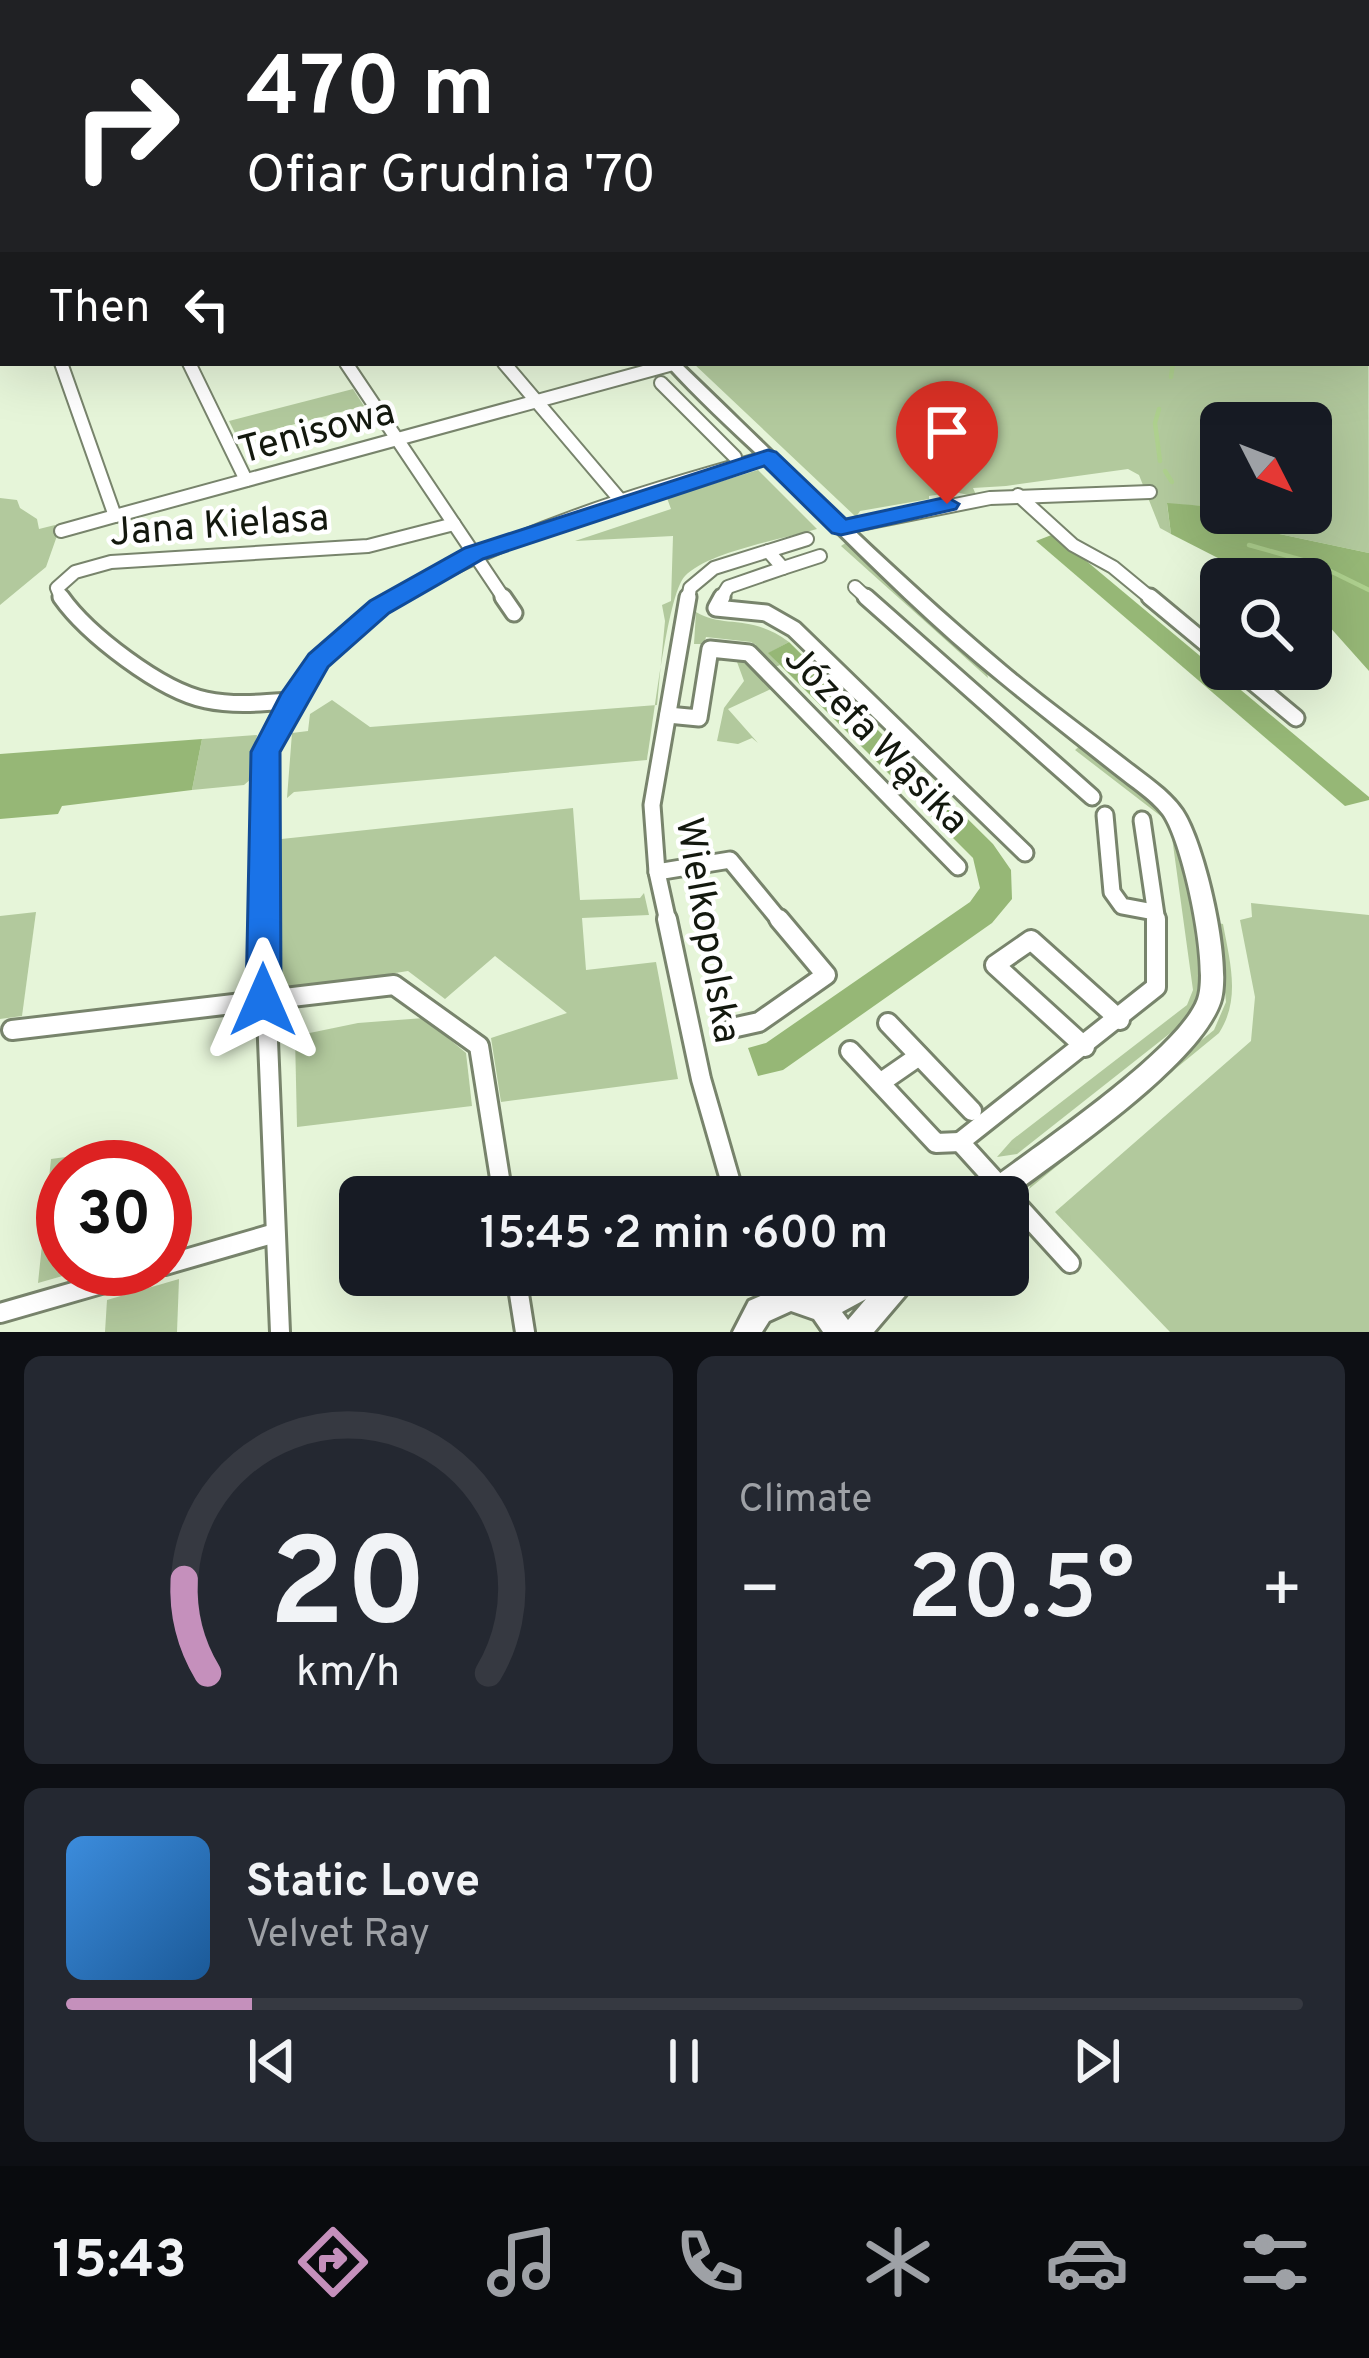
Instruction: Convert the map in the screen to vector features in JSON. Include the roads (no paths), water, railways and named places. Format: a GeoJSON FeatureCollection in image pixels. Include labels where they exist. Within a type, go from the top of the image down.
{"type":"FeatureCollection","features":[{"type":"Feature","properties":{"kind":"street"},"geometry":{"type":"LineString","coordinates":[[62,366],[115,516]]}},
{"type":"Feature","properties":{"kind":"street"},"geometry":{"type":"LineString","coordinates":[[190,366],[246,480]]}},
{"type":"Feature","properties":{"kind":"street"},"geometry":{"type":"LineString","coordinates":[[348,366],[514,613]]}},
{"type":"Feature","properties":{"kind":"street"},"geometry":{"type":"LineString","coordinates":[[507,366],[622,502]]}},
{"type":"Feature","properties":{"kind":"street","name":"Tenisowa"},"geometry":{"type":"LineString","coordinates":[[61,531],[661,366]]}},
{"type":"Feature","properties":{"kind":"street"},"geometry":{"type":"LineString","coordinates":[[675,366],[841,528],[994,667],[1163,800],[1177,814],[1192,849],[1214,974],[1209,1005],[1172,1051],[1015,1176]]}},
{"type":"Feature","properties":{"kind":"street"},"geometry":{"type":"LineString","coordinates":[[661,383],[735,457]]}},
{"type":"Feature","properties":{"kind":"street"},"geometry":{"type":"LineString","coordinates":[[707,429],[733,422]]}},
{"type":"Feature","properties":{"kind":"street"},"geometry":{"type":"LineString","coordinates":[[280,1332],[263,1000],[262,786],[266,752],[291,700],[318,661],[365,617],[474,553],[768,457]]}},
{"type":"Feature","properties":{"kind":"street"},"geometry":{"type":"LineString","coordinates":[[841,528],[947,504],[1018,495],[1150,492]]}},
{"type":"Feature","properties":{"kind":"street"},"geometry":{"type":"LineString","coordinates":[[1018,495],[1072,545],[1113,567],[1200,639]]}},
{"type":"Feature","properties":{"kind":"street","name":"Jana Kielasa"},"geometry":{"type":"LineString","coordinates":[[291,700],[229,704],[188,696],[82,623],[60,603],[57,588],[92,565],[368,546],[454,524]]}},
{"type":"Feature","properties":{"kind":"street","name":"Wielkopolska"},"geometry":{"type":"LineString","coordinates":[[729,1176],[700,1079],[657,872],[652,805],[689,588],[705,572],[807,539]]}},
{"type":"Feature","properties":{"kind":"street"},"geometry":{"type":"LineString","coordinates":[[768,551],[783,568]]}},
{"type":"Feature","properties":{"kind":"street"},"geometry":{"type":"LineString","coordinates":[[820,556],[728,587],[716,608],[766,613],[794,629],[1024,853]]}},
{"type":"Feature","properties":{"kind":"street"},"geometry":{"type":"LineString","coordinates":[[855,586],[1091,797]]}},
{"type":"Feature","properties":{"kind":"street","name":"Józefa Wąsika"},"geometry":{"type":"LineString","coordinates":[[668,716],[699,718],[710,649],[749,653],[958,867]]}},
{"type":"Feature","properties":{"kind":"street"},"geometry":{"type":"LineString","coordinates":[[1262,690],[1296,718]]}},
{"type":"Feature","properties":{"kind":"street"},"geometry":{"type":"LineString","coordinates":[[1106,814],[1112,892],[1122,906],[1154,912]]}},
{"type":"Feature","properties":{"kind":"street"},"geometry":{"type":"LineString","coordinates":[[850,1051],[936,1143],[959,1142],[1120,1020],[1150,996],[1160,975],[1142,820]]}},
{"type":"Feature","properties":{"kind":"street"},"geometry":{"type":"LineString","coordinates":[[657,872],[730,860],[826,975],[759,1022],[732,1028]]}},
{"type":"Feature","properties":{"kind":"street"},"geometry":{"type":"LineString","coordinates":[[1085,1047],[995,965],[1030,940],[1120,1020]]}},
{"type":"Feature","properties":{"kind":"street"},"geometry":{"type":"LineString","coordinates":[[12,1030],[394,985],[479,1046],[500,1176]]}},
{"type":"Feature","properties":{"kind":"street"},"geometry":{"type":"LineString","coordinates":[[888,1023],[972,1111]]}},
{"type":"Feature","properties":{"kind":"street"},"geometry":{"type":"LineString","coordinates":[[880,1083],[920,1056]]}},
{"type":"Feature","properties":{"kind":"street"},"geometry":{"type":"LineString","coordinates":[[959,1142],[983,1176]]}},
{"type":"Feature","properties":{"kind":"street"},"geometry":{"type":"LineString","coordinates":[[1029,1224],[1070,1263]]}},
{"type":"Feature","properties":{"kind":"street"},"geometry":{"type":"LineString","coordinates":[[192,1257],[272,1234]]}},
{"type":"Feature","properties":{"kind":"street"},"geometry":{"type":"LineString","coordinates":[[0,1313],[59,1296]]}},
{"type":"Feature","properties":{"kind":"street"},"geometry":{"type":"LineString","coordinates":[[519,1296],[525,1332]]}},
{"type":"Feature","properties":{"kind":"street"},"geometry":{"type":"LineString","coordinates":[[747,1332],[766,1296]]}},
{"type":"Feature","properties":{"kind":"street"},"geometry":{"type":"LineString","coordinates":[[794,1296],[831,1320],[858,1296]]}},
{"type":"Feature","properties":{"kind":"street"},"geometry":{"type":"LineString","coordinates":[[856,1332],[886,1296]]}},
{"type":"Feature","properties":{"kind":"waterway"},"geometry":{"type":"LineString","coordinates":[[1171,377],[1173,366]]}},
{"type":"Feature","properties":{"kind":"waterway"},"geometry":{"type":"LineString","coordinates":[[1159,409],[1155,423],[1160,461]]}},
{"type":"Feature","properties":{"kind":"waterway"},"geometry":{"type":"LineString","coordinates":[[1165,471],[1172,482]]}},
{"type":"Feature","properties":{"kind":"waterway"},"geometry":{"type":"LineString","coordinates":[[1249,545],[1316,564],[1369,590]]}}]}
